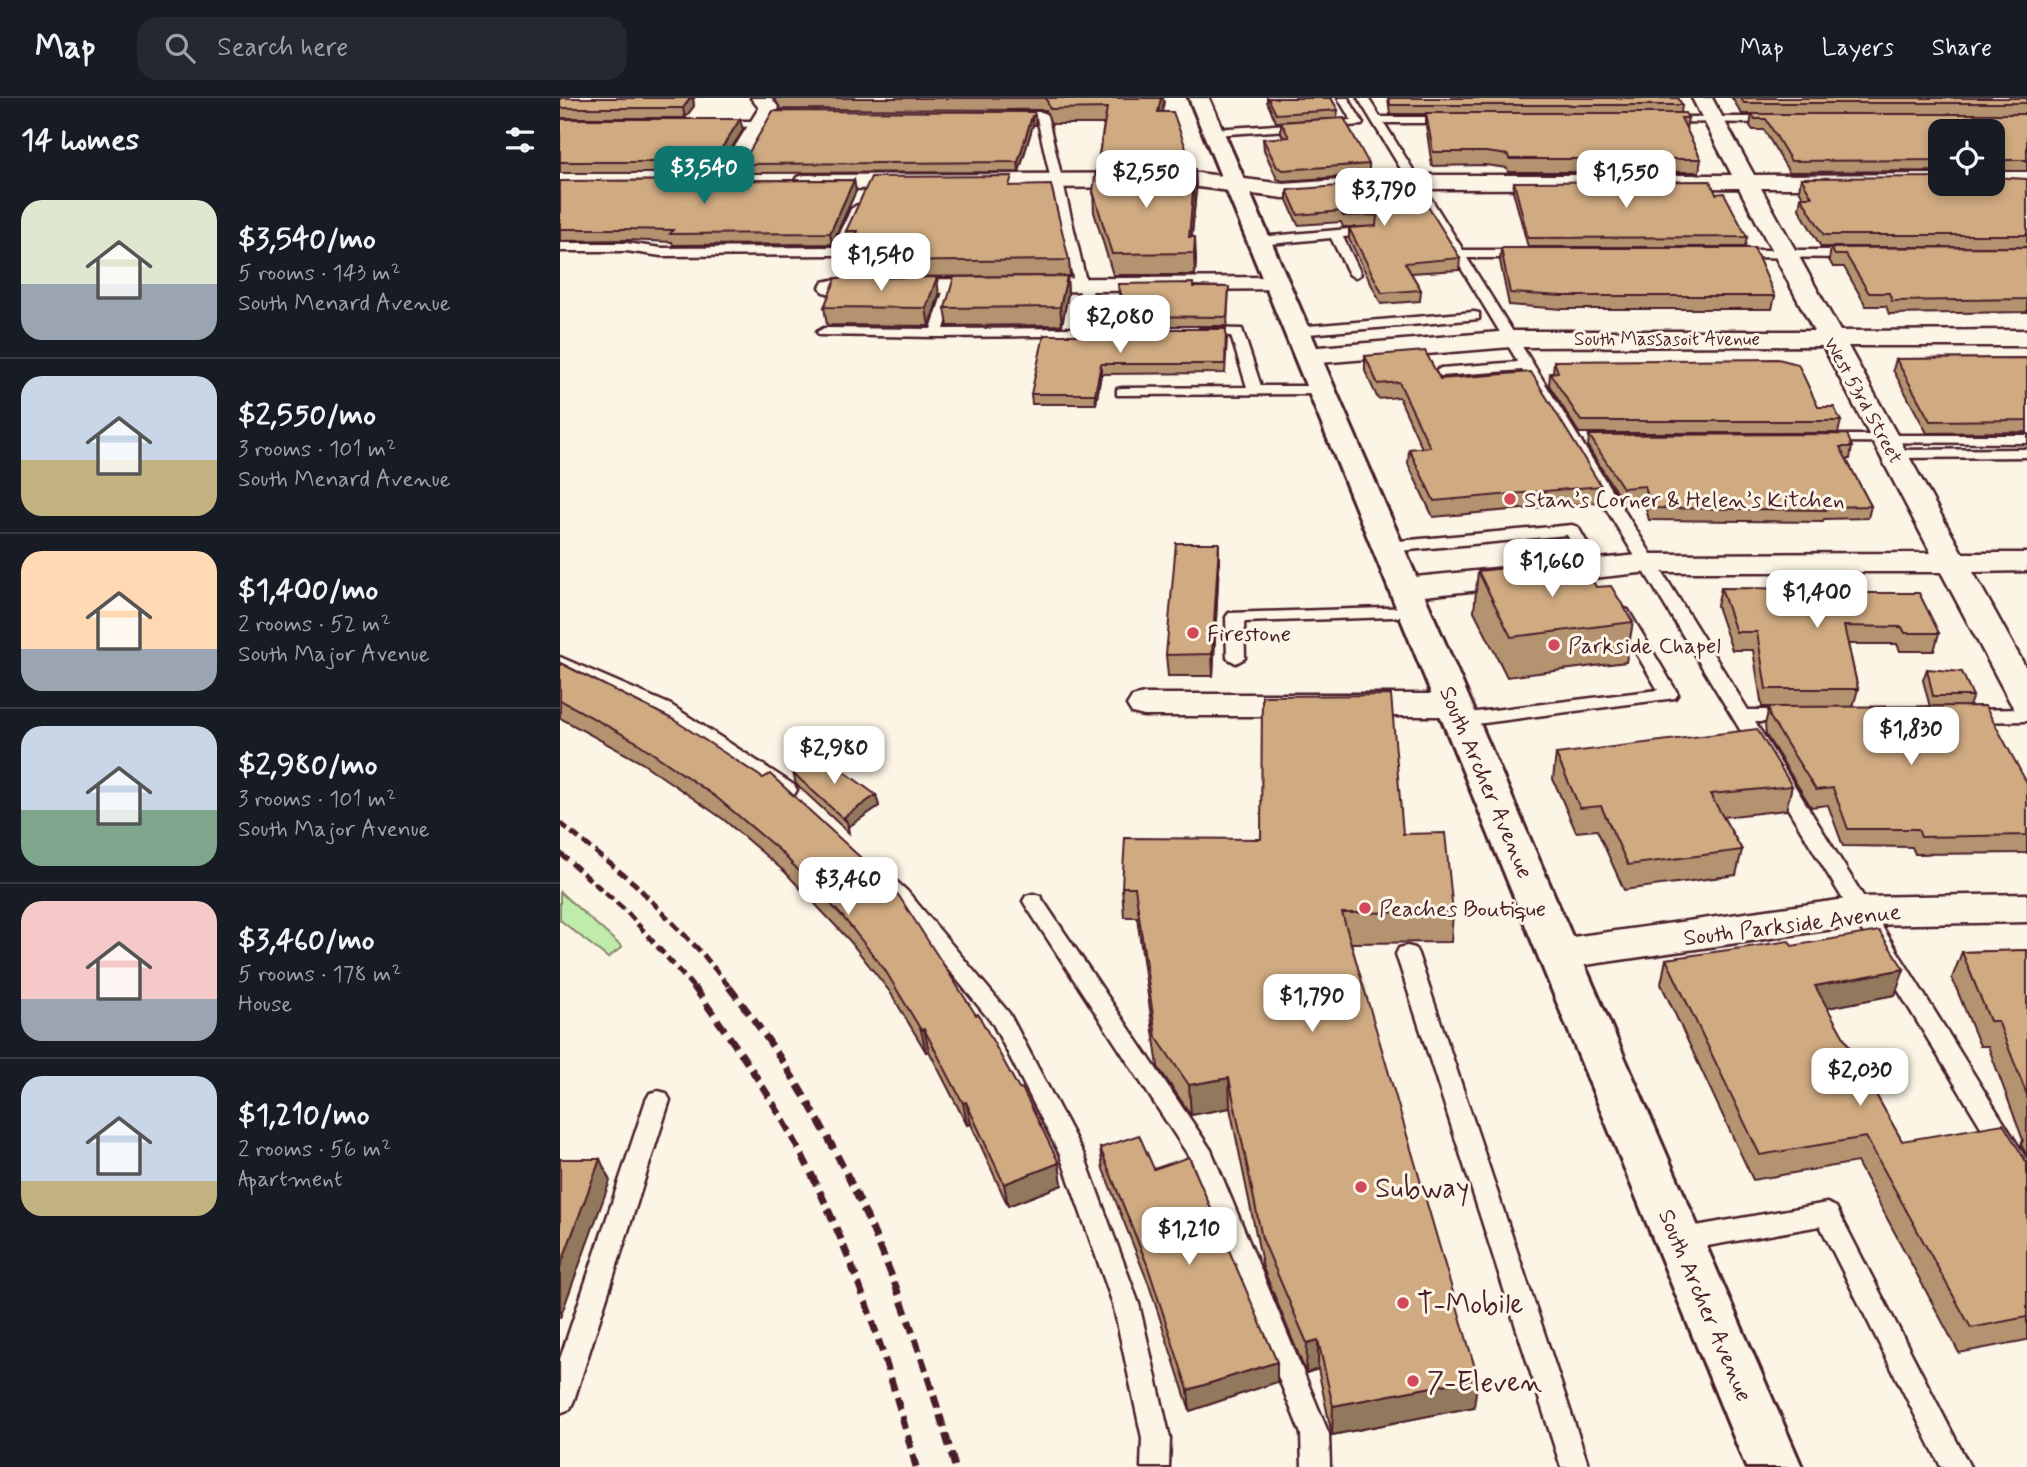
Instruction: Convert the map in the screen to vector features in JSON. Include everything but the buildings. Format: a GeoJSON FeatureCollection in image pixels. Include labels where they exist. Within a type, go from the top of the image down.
{"type":"FeatureCollection","features":[{"type":"Feature","properties":{"kind":"main road","name":"South Archer Avenue"},"geometry":{"type":"LineString","coordinates":[[1199,98],[1774,1467]]}},
{"type":"Feature","properties":{"kind":"street","name":"West 53rd Street"},"geometry":{"type":"LineString","coordinates":[[1708,109],[2027,702]]}},
{"type":"Feature","properties":{"kind":"street"},"geometry":{"type":"LineString","coordinates":[[724,183],[766,113]]}},
{"type":"Feature","properties":{"kind":"street"},"geometry":{"type":"LineString","coordinates":[[790,182],[1198,180],[1283,191],[1415,182],[1928,181]]}},
{"type":"Feature","properties":{"kind":"street"},"geometry":{"type":"LineString","coordinates":[[697,183],[750,182]]}},
{"type":"Feature","properties":{"kind":"street"},"geometry":{"type":"LineString","coordinates":[[832,287],[1278,284]]}},
{"type":"Feature","properties":{"kind":"street","name":"South Massasoit Avenue"},"geometry":{"type":"LineString","coordinates":[[1302,343],[1413,347],[1511,339],[2027,338]]}},
{"type":"Feature","properties":{"kind":"street"},"geometry":{"type":"LineString","coordinates":[[1410,600],[1649,563],[2027,562]]}},
{"type":"Feature","properties":{"kind":"street"},"geometry":{"type":"LineString","coordinates":[[1144,705],[1458,712]]}},
{"type":"Feature","properties":{"kind":"street","name":"South Parkside Avenue"},"geometry":{"type":"LineString","coordinates":[[1558,954],[1861,911],[2027,908]]}},
{"type":"Feature","properties":{"kind":"lane"},"geometry":{"type":"LineString","coordinates":[[1214,132],[1358,123],[1343,98]]}},
{"type":"Feature","properties":{"kind":"lane"},"geometry":{"type":"LineString","coordinates":[[1363,98],[1527,365],[1580,440],[1649,563],[2024,1172]]}},
{"type":"Feature","properties":{"kind":"lane"},"geometry":{"type":"LineString","coordinates":[[1646,120],[1708,109],[1795,120]]}},
{"type":"Feature","properties":{"kind":"lane"},"geometry":{"type":"LineString","coordinates":[[706,124],[766,113]]}},
{"type":"Feature","properties":{"kind":"lane"},"geometry":{"type":"LineString","coordinates":[[1001,115],[1042,115],[1084,286],[1082,332]]}},
{"type":"Feature","properties":{"kind":"lane"},"geometry":{"type":"LineString","coordinates":[[1377,120],[1471,120]]}},
{"type":"Feature","properties":{"kind":"lane"},"geometry":{"type":"LineString","coordinates":[[560,247],[626,247],[662,251],[838,251],[869,182]]}},
{"type":"Feature","properties":{"kind":"lane"},"geometry":{"type":"LineString","coordinates":[[1259,241],[1371,231]]}},
{"type":"Feature","properties":{"kind":"lane"},"geometry":{"type":"LineString","coordinates":[[1335,234],[1355,274]]}},
{"type":"Feature","properties":{"kind":"lane"},"geometry":{"type":"LineString","coordinates":[[1459,254],[1539,254]]}},
{"type":"Feature","properties":{"kind":"lane"},"geometry":{"type":"LineString","coordinates":[[1714,254],[1874,254]]}},
{"type":"Feature","properties":{"kind":"lane"},"geometry":{"type":"LineString","coordinates":[[936,333],[951,286]]}},
{"type":"Feature","properties":{"kind":"lane"},"geometry":{"type":"LineString","coordinates":[[1302,343],[1401,322],[1474,316]]}},
{"type":"Feature","properties":{"kind":"lane"},"geometry":{"type":"LineString","coordinates":[[1401,322],[1413,347]]}},
{"type":"Feature","properties":{"kind":"lane"},"geometry":{"type":"LineString","coordinates":[[824,332],[1237,332],[1255,391]]}},
{"type":"Feature","properties":{"kind":"lane"},"geometry":{"type":"LineString","coordinates":[[1441,372],[1527,365]]}},
{"type":"Feature","properties":{"kind":"lane"},"geometry":{"type":"LineString","coordinates":[[1122,392],[1322,390]]}},
{"type":"Feature","properties":{"kind":"lane"},"geometry":{"type":"LineString","coordinates":[[1805,439],[1890,447],[2027,453]]}},
{"type":"Feature","properties":{"kind":"lane"},"geometry":{"type":"LineString","coordinates":[[1890,447],[2027,439]]}},
{"type":"Feature","properties":{"kind":"lane"},"geometry":{"type":"LineString","coordinates":[[1388,547],[1572,530],[1587,574]]}},
{"type":"Feature","properties":{"kind":"lane"},"geometry":{"type":"LineString","coordinates":[[1236,658],[1235,617],[1410,600]]}},
{"type":"Feature","properties":{"kind":"lane"},"geometry":{"type":"LineString","coordinates":[[1458,712],[1669,694],[1622,614],[1601,604]]}},
{"type":"Feature","properties":{"kind":"lane"},"geometry":{"type":"LineString","coordinates":[[560,662],[665,709],[800,801]]}},
{"type":"Feature","properties":{"kind":"lane"},"geometry":{"type":"LineString","coordinates":[[1742,716],[1810,716]]}},
{"type":"Feature","properties":{"kind":"lane"},"geometry":{"type":"LineString","coordinates":[[1945,716],[2027,716]]}},
{"type":"Feature","properties":{"kind":"lane"},"geometry":{"type":"LineString","coordinates":[[860,858],[900,896],[1001,1019],[1072,1155],[1126,1304],[1156,1438],[1155,1467]]}},
{"type":"Feature","properties":{"kind":"lane"},"geometry":{"type":"LineString","coordinates":[[1033,901],[1202,1157],[1315,1434],[1316,1467]]}},
{"type":"Feature","properties":{"kind":"lane"},"geometry":{"type":"LineString","coordinates":[[1407,954],[1575,1467]]}},
{"type":"Feature","properties":{"kind":"lane"},"geometry":{"type":"LineString","coordinates":[[560,1400],[658,1100]]}},
{"type":"Feature","properties":{"kind":"lane"},"geometry":{"type":"LineString","coordinates":[[1679,1240],[1827,1214],[1956,1467]]}},
{"type":"Feature","properties":{"kind":"green space"},"geometry":{"type":"Polygon","coordinates":[[[560,892],[622,947],[608,958],[560,920],[560,892]]]}},
{"type":"Feature","properties":{"kind":"railway"},"geometry":{"type":"LineString","coordinates":[[560,823],[635,884],[702,953],[731,989]]}},
{"type":"Feature","properties":{"kind":"railway"},"geometry":{"type":"LineString","coordinates":[[560,853],[626,911],[695,989]]}},
{"type":"Feature","properties":{"kind":"railway"},"geometry":{"type":"LineString","coordinates":[[694,987],[777,1110],[829,1210],[877,1337],[916,1467]]}},
{"type":"Feature","properties":{"kind":"railway"},"geometry":{"type":"LineString","coordinates":[[729,987],[770,1042],[806,1099],[866,1216],[915,1338],[955,1467]]}},
{"type":"Feature","properties":{"kind":"place","name":"Stan’s Corner & Helen’s Kitchen"},"geometry":{"type":"Point","coordinates":[1510,499]}},
{"type":"Feature","properties":{"kind":"place","name":"Firestone"},"geometry":{"type":"Point","coordinates":[1193,633]}},
{"type":"Feature","properties":{"kind":"place","name":"Parkside Chapel"},"geometry":{"type":"Point","coordinates":[1554,645]}},
{"type":"Feature","properties":{"kind":"place","name":"Peaches Boutique"},"geometry":{"type":"Point","coordinates":[1365,908]}},
{"type":"Feature","properties":{"kind":"place","name":"Subway"},"geometry":{"type":"Point","coordinates":[1361,1187]}},
{"type":"Feature","properties":{"kind":"place","name":"T-Mobile"},"geometry":{"type":"Point","coordinates":[1403,1303]}},
{"type":"Feature","properties":{"kind":"place","name":"7-Eleven"},"geometry":{"type":"Point","coordinates":[1413,1381]}}]}
